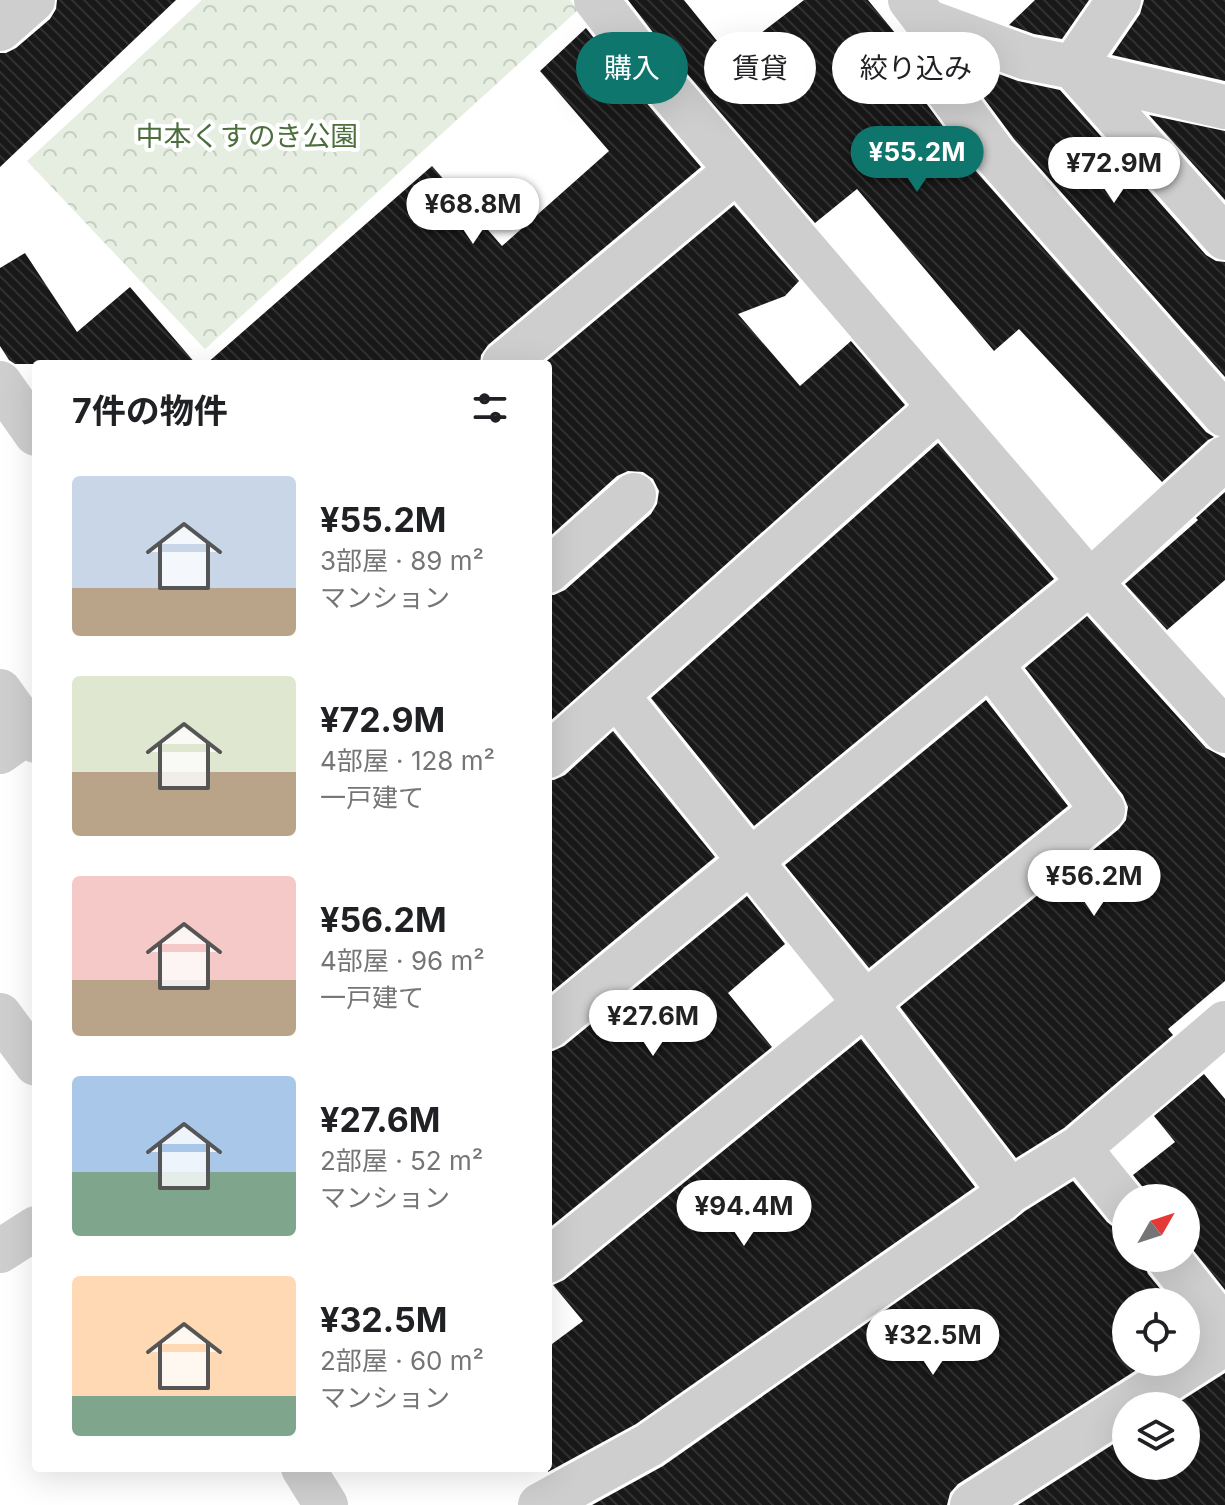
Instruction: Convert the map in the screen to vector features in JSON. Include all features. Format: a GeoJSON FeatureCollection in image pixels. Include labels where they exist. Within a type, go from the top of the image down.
{"type":"FeatureCollection","features":[{"type":"Feature","properties":{"kind":"street"},"geometry":{"type":"LineString","coordinates":[[0,29],[33,0]]}},
{"type":"Feature","properties":{"kind":"street"},"geometry":{"type":"LineString","coordinates":[[596,0],[646,64],[1090,582],[1225,731]]}},
{"type":"Feature","properties":{"kind":"street"},"geometry":{"type":"LineString","coordinates":[[1073,67],[1119,0]]}},
{"type":"Feature","properties":{"kind":"street"},"geometry":{"type":"LineString","coordinates":[[918,10],[1027,58],[1225,107]]}},
{"type":"Feature","properties":{"kind":"street"},"geometry":{"type":"LineString","coordinates":[[918,10],[946,89],[995,155],[1225,415]]}},
{"type":"Feature","properties":{"kind":"street"},"geometry":{"type":"LineString","coordinates":[[1073,67],[1225,238]]}},
{"type":"Feature","properties":{"kind":"street"},"geometry":{"type":"LineString","coordinates":[[509,360],[737,170]]}},
{"type":"Feature","properties":{"kind":"street"},"geometry":{"type":"LineString","coordinates":[[1,385],[32,428]]}},
{"type":"Feature","properties":{"kind":"street"},"geometry":{"type":"LineString","coordinates":[[552,753],[940,407]]}},
{"type":"Feature","properties":{"kind":"street"},"geometry":{"type":"LineString","coordinates":[[552,1024],[1090,582],[1225,458]]}},
{"type":"Feature","properties":{"kind":"street"},"geometry":{"type":"LineString","coordinates":[[552,567],[634,495]]}},
{"type":"Feature","properties":{"kind":"street"},"geometry":{"type":"LineString","coordinates":[[552,1258],[1103,810],[991,665]]}},
{"type":"Feature","properties":{"kind":"street"},"geometry":{"type":"LineString","coordinates":[[0,691],[25,738]]}},
{"type":"Feature","properties":{"kind":"street"},"geometry":{"type":"LineString","coordinates":[[617,696],[865,1003],[1010,1191]]}},
{"type":"Feature","properties":{"kind":"street"},"geometry":{"type":"LineString","coordinates":[[0,1015],[32,1059]]}},
{"type":"Feature","properties":{"kind":"street"},"geometry":{"type":"LineString","coordinates":[[540,1505],[649,1445],[1010,1191],[1079,1148],[1225,1023]]}},
{"type":"Feature","properties":{"kind":"street"},"geometry":{"type":"LineString","coordinates":[[1079,1148],[1112,1189]]}},
{"type":"Feature","properties":{"kind":"street"},"geometry":{"type":"LineString","coordinates":[[0,1251],[32,1231]]}},
{"type":"Feature","properties":{"kind":"street"},"geometry":{"type":"LineString","coordinates":[[1179,1272],[1225,1330]]}},
{"type":"Feature","properties":{"kind":"street"},"geometry":{"type":"LineString","coordinates":[[1148,1392],[1225,1343]]}},
{"type":"Feature","properties":{"kind":"street"},"geometry":{"type":"LineString","coordinates":[[972,1505],[1112,1415]]}},
{"type":"Feature","properties":{"kind":"street"},"geometry":{"type":"LineString","coordinates":[[305,1472],[326,1505]]}},
{"type":"Feature","properties":{"kind":"green space","name":"中本くすのき公園"},"geometry":{"type":"Polygon","coordinates":[[[202,0],[570,0],[578,10],[205,349],[27,161],[202,0]]]}},
{"type":"Feature","properties":{"kind":"building"},"geometry":{"type":"Polygon","coordinates":[[[57,0],[176,0],[0,167],[0,53],[16,48],[50,19],[57,0]]]}},
{"type":"Feature","properties":{"kind":"building"},"geometry":{"type":"Polygon","coordinates":[[[628,0],[684,0],[710,32],[704,32],[704,94],[688,75],[688,32],[653,32],[628,0]]]}},
{"type":"Feature","properties":{"kind":"building"},"geometry":{"type":"Polygon","coordinates":[[[804,0],[868,0],[894,32],[832,32],[832,104],[927,104],[975,170],[1206,432],[1214,437],[1162,482],[1019,329],[994,351],[857,189],[815,223],[713,104],[816,104],[816,32],[762,32],[804,0]]]}},
{"type":"Feature","properties":{"kind":"building"},"geometry":{"type":"Polygon","coordinates":[[[1035,0],[1089,0],[1062,39],[1009,25],[1035,0]]]}},
{"type":"Feature","properties":{"kind":"building"},"geometry":{"type":"Polygon","coordinates":[[[1144,0],[1225,0],[1225,81],[1112,55],[1140,14],[1144,0]]]}},
{"type":"Feature","properties":{"kind":"building"},"geometry":{"type":"Polygon","coordinates":[[[576,37],[576,104],[647,104],[701,167],[488,345],[480,360],[211,360],[432,166],[502,246],[609,151],[540,71],[576,37]]]}},
{"type":"Feature","properties":{"kind":"building"},"geometry":{"type":"Polygon","coordinates":[[[1000,75],[1060,90],[1206,255],[1225,262],[1225,377],[1014,139],[988,104],[1000,104],[1000,75]]]}},
{"type":"Feature","properties":{"kind":"building"},"geometry":{"type":"Polygon","coordinates":[[[1149,115],[1225,131],[1225,200],[1149,115]]]}},
{"type":"Feature","properties":{"kind":"building"},"geometry":{"type":"Polygon","coordinates":[[[734,205],[799,281],[785,296],[738,314],[800,386],[851,341],[905,405],[552,719],[552,595],[565,590],[651,514],[659,491],[653,479],[643,472],[628,471],[617,476],[552,534],[552,360],[548,360],[734,205]]]}},
{"type":"Feature","properties":{"kind":"building"},"geometry":{"type":"Polygon","coordinates":[[[25,253],[77,332],[130,287],[193,360],[32,360],[32,364],[15,364],[0,346],[0,268],[25,253]]]}},
{"type":"Feature","properties":{"kind":"building"},"geometry":{"type":"Polygon","coordinates":[[[938,443],[1054,579],[754,826],[651,698],[938,443]]]}},
{"type":"Feature","properties":{"kind":"building"},"geometry":{"type":"Polygon","coordinates":[[[1225,492],[1225,580],[1167,630],[1125,584],[1225,492]]]}},
{"type":"Feature","properties":{"kind":"building"},"geometry":{"type":"Polygon","coordinates":[[[1087,616],[1206,748],[1225,758],[1225,981],[1168,1029],[1173,1035],[1064,1128],[1016,1158],[900,1007],[1119,829],[1126,820],[1128,807],[1123,795],[1025,668],[1087,616]]]}},
{"type":"Feature","properties":{"kind":"building"},"geometry":{"type":"Polygon","coordinates":[[[986,700],[1068,806],[869,968],[785,865],[986,700]]]}},
{"type":"Feature","properties":{"kind":"building"},"geometry":{"type":"Polygon","coordinates":[[[613,731],[715,857],[552,992],[552,780],[565,775],[613,731]]]}},
{"type":"Feature","properties":{"kind":"building"},"geometry":{"type":"Polygon","coordinates":[[[747,896],[785,944],[728,993],[772,1047],[552,1226],[552,1051],[564,1046],[747,896]]]}},
{"type":"Feature","properties":{"kind":"building"},"geometry":{"type":"Polygon","coordinates":[[[861,1039],[975,1187],[636,1424],[552,1470],[552,1344],[583,1321],[553,1285],[564,1280],[861,1039]]]}},
{"type":"Feature","properties":{"kind":"building"},"geometry":{"type":"Polygon","coordinates":[[[1204,1074],[1225,1099],[1225,1290],[1200,1259],[1200,1184],[1140,1184],[1133,1175],[1175,1142],[1154,1116],[1204,1074]]]}},
{"type":"Feature","properties":{"kind":"building"},"geometry":{"type":"Polygon","coordinates":[[[1073,1181],[1112,1226],[1112,1272],[1147,1272],[1160,1288],[1112,1288],[1112,1376],[1127,1376],[958,1484],[950,1493],[947,1505],[592,1505],[663,1466],[1025,1211],[1073,1181]]]}},
{"type":"Feature","properties":{"kind":"building"},"geometry":{"type":"Polygon","coordinates":[[[1225,1373],[1225,1505],[1018,1505],[1112,1445],[1112,1480],[1200,1480],[1200,1392],[1195,1392],[1225,1373]]]}}]}
